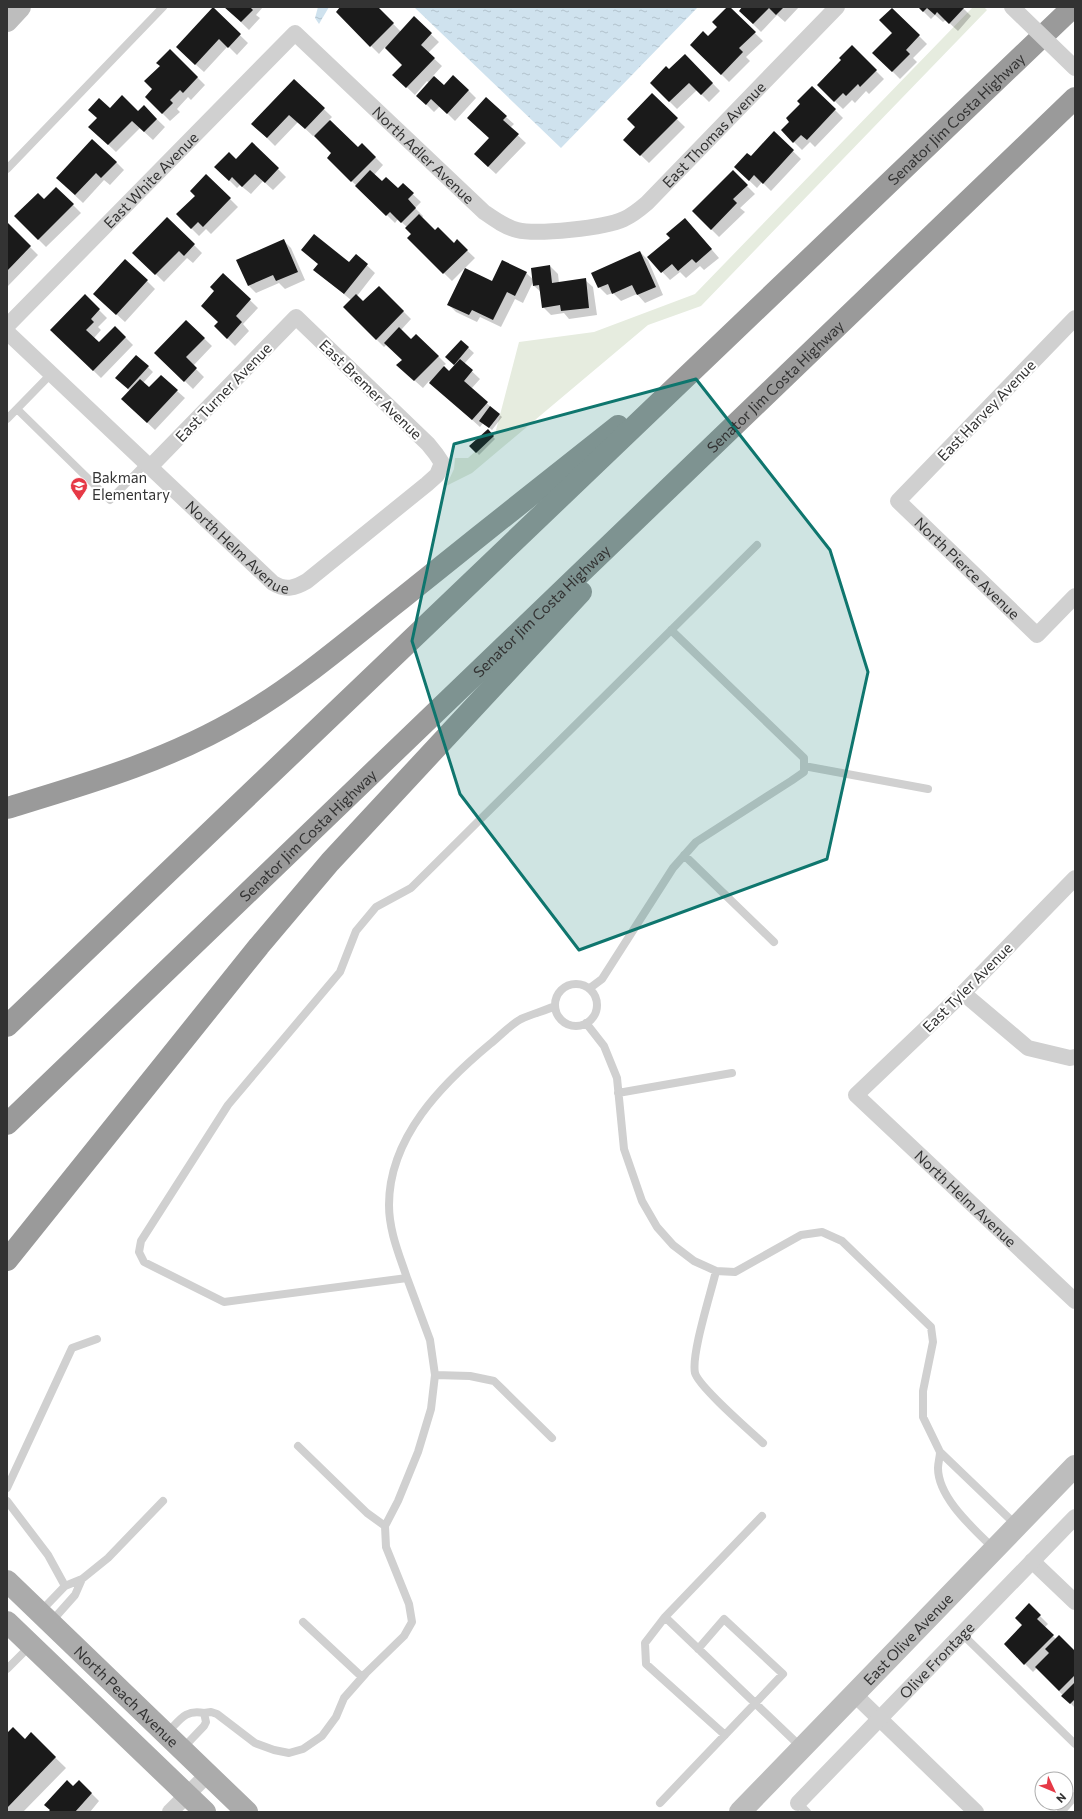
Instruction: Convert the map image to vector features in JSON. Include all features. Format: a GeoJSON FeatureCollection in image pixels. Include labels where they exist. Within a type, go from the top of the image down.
{"type":"FeatureCollection","features":[{"type":"Feature","properties":{"kind":"highway","name":"Senator Jim Costa Highway"},"geometry":{"type":"LineString","coordinates":[[7,1026],[732,335],[1073,7]]}},
{"type":"Feature","properties":{"kind":"highway","name":"Senator Jim Costa Highway"},"geometry":{"type":"LineString","coordinates":[[7,1124],[1075,98]]}},
{"type":"Feature","properties":{"kind":"highway"},"geometry":{"type":"LineString","coordinates":[[7,808],[110,777],[154,761],[246,715],[331,655],[732,335]]}},
{"type":"Feature","properties":{"kind":"highway"},"geometry":{"type":"LineString","coordinates":[[7,1260],[259,946],[330,862],[402,783],[777,384]]}},
{"type":"Feature","properties":{"kind":"main road"},"geometry":{"type":"LineString","coordinates":[[7,21],[20,7]]}},
{"type":"Feature","properties":{"kind":"main road","name":"East Olive Avenue"},"geometry":{"type":"LineString","coordinates":[[740,1812],[1075,1466]]}},
{"type":"Feature","properties":{"kind":"main road","name":"North Peach Avenue"},"geometry":{"type":"LineString","coordinates":[[7,1581],[247,1812]]}},
{"type":"Feature","properties":{"kind":"main road"},"geometry":{"type":"LineString","coordinates":[[7,1600],[28,1620],[47,1625],[45,1618]]}},
{"type":"Feature","properties":{"kind":"main road","name":"North Peach Avenue"},"geometry":{"type":"LineString","coordinates":[[7,1622],[205,1812]]}},
{"type":"Feature","properties":{"kind":"main road"},"geometry":{"type":"LineString","coordinates":[[31,1645],[38,1640],[46,1640],[86,1673],[101,1680],[113,1683]]}},
{"type":"Feature","properties":{"kind":"street","name":"East Thomas Avenue"},"geometry":{"type":"LineString","coordinates":[[572,228],[610,224],[624,219],[647,204],[837,7]]}},
{"type":"Feature","properties":{"kind":"street"},"geometry":{"type":"LineString","coordinates":[[1012,7],[1075,68]]}},
{"type":"Feature","properties":{"kind":"street","name":"North Adler Avenue"},"geometry":{"type":"LineString","coordinates":[[295,33],[484,212],[498,222],[516,230],[534,232],[572,228]]}},
{"type":"Feature","properties":{"kind":"street","name":"East White Avenue"},"geometry":{"type":"LineString","coordinates":[[7,326],[295,33]]}},
{"type":"Feature","properties":{"kind":"street","name":"East Bremer Avenue"},"geometry":{"type":"LineString","coordinates":[[296,317],[428,444],[442,463]]}},
{"type":"Feature","properties":{"kind":"street","name":"East Turner Avenue"},"geometry":{"type":"LineString","coordinates":[[148,465],[296,317]]}},
{"type":"Feature","properties":{"kind":"street","name":"East Harvey Avenue"},"geometry":{"type":"LineString","coordinates":[[898,501],[1075,318]]}},
{"type":"Feature","properties":{"kind":"street","name":"North Helm Avenue"},"geometry":{"type":"LineString","coordinates":[[7,332],[280,588],[290,589],[307,581],[427,484],[437,475],[442,463]]}},
{"type":"Feature","properties":{"kind":"street","name":"North Pierce Avenue"},"geometry":{"type":"LineString","coordinates":[[898,501],[1037,636],[1075,596]]}},
{"type":"Feature","properties":{"kind":"street","name":"East Tyler Avenue"},"geometry":{"type":"LineString","coordinates":[[856,1095],[963,993],[1075,878]]}},
{"type":"Feature","properties":{"kind":"street"},"geometry":{"type":"LineString","coordinates":[[963,993],[1028,1048],[1070,1058],[1075,1057]]}},
{"type":"Feature","properties":{"kind":"street","name":"North Helm Avenue"},"geometry":{"type":"LineString","coordinates":[[856,1095],[1075,1301]]}},
{"type":"Feature","properties":{"kind":"street","name":"Olive Frontage"},"geometry":{"type":"LineString","coordinates":[[803,1808],[879,1719],[1075,1517]]}},
{"type":"Feature","properties":{"kind":"street"},"geometry":{"type":"LineString","coordinates":[[1032,1561],[1075,1602]]}},
{"type":"Feature","properties":{"kind":"street"},"geometry":{"type":"LineString","coordinates":[[854,1694],[976,1812]]}},
{"type":"Feature","properties":{"kind":"street"},"geometry":{"type":"LineString","coordinates":[[170,1812],[208,1774]]}},
{"type":"Feature","properties":{"kind":"lane"},"geometry":{"type":"LineString","coordinates":[[7,169],[163,7]]}},
{"type":"Feature","properties":{"kind":"lane"},"geometry":{"type":"LineString","coordinates":[[7,418],[51,374]]}},
{"type":"Feature","properties":{"kind":"lane"},"geometry":{"type":"LineString","coordinates":[[17,409],[110,500],[148,465]]}},
{"type":"Feature","properties":{"kind":"lane"},"geometry":{"type":"LineString","coordinates":[[407,1278],[224,1302],[144,1262],[139,1252],[141,1241],[228,1105],[340,972],[356,931],[376,907],[411,888],[757,545]]}},
{"type":"Feature","properties":{"kind":"lane"},"geometry":{"type":"LineString","coordinates":[[590,988],[602,979],[673,868],[696,842],[804,772],[804,758],[672,630]]}},
{"type":"Feature","properties":{"kind":"lane"},"geometry":{"type":"LineString","coordinates":[[804,766],[928,789]]}},
{"type":"Feature","properties":{"kind":"lane"},"geometry":{"type":"LineString","coordinates":[[684,855],[774,942]]}},
{"type":"Feature","properties":{"kind":"lane"},"geometry":{"type":"LineString","coordinates":[[577,983],[590,988],[594,993],[598,1007],[592,1019],[586,1023],[572,1026],[560,1019],[555,1006],[556,999],[563,988],[577,983]]}},
{"type":"Feature","properties":{"kind":"lane"},"geometry":{"type":"LineString","coordinates":[[166,1734],[189,1712],[211,1712],[217,1714],[255,1743],[274,1750],[289,1753],[303,1749],[322,1736],[336,1717],[344,1698],[404,1636],[412,1622],[409,1604],[386,1547],[385,1526],[398,1501],[418,1452],[431,1409],[435,1375],[430,1340],[391,1231],[389,1204],[393,1174],[398,1154],[426,1107],[463,1067],[520,1020],[555,1006]]}},
{"type":"Feature","properties":{"kind":"lane"},"geometry":{"type":"LineString","coordinates":[[586,1023],[604,1046],[617,1078],[624,1149],[642,1201],[657,1227],[673,1245],[694,1261],[716,1271],[735,1272],[801,1235],[822,1232],[842,1241],[931,1328],[934,1342],[924,1392],[923,1417],[940,1452],[1017,1526]]}},
{"type":"Feature","properties":{"kind":"lane"},"geometry":{"type":"LineString","coordinates":[[618,1093],[732,1073]]}},
{"type":"Feature","properties":{"kind":"lane"},"geometry":{"type":"LineString","coordinates":[[716,1271],[696,1354],[695,1374],[712,1396],[763,1443]]}},
{"type":"Feature","properties":{"kind":"lane"},"geometry":{"type":"LineString","coordinates":[[7,1488],[72,1348],[97,1339]]}},
{"type":"Feature","properties":{"kind":"lane"},"geometry":{"type":"LineString","coordinates":[[435,1375],[470,1376],[494,1382],[552,1438]]}},
{"type":"Feature","properties":{"kind":"lane"},"geometry":{"type":"LineString","coordinates":[[298,1446],[367,1512],[385,1526]]}},
{"type":"Feature","properties":{"kind":"lane"},"geometry":{"type":"LineString","coordinates":[[940,1452],[938,1468],[941,1482],[947,1496],[971,1526],[994,1549]]}},
{"type":"Feature","properties":{"kind":"lane"},"geometry":{"type":"LineString","coordinates":[[7,1501],[48,1555],[65,1586]]}},
{"type":"Feature","properties":{"kind":"lane"},"geometry":{"type":"LineString","coordinates":[[45,1618],[65,1586],[82,1579],[108,1558],[164,1501]]}},
{"type":"Feature","properties":{"kind":"lane"},"geometry":{"type":"LineString","coordinates":[[725,1735],[646,1664],[645,1643],[665,1617],[762,1516]]}},
{"type":"Feature","properties":{"kind":"lane"},"geometry":{"type":"LineString","coordinates":[[45,1618],[75,1595],[82,1579]]}},
{"type":"Feature","properties":{"kind":"lane"},"geometry":{"type":"LineString","coordinates":[[665,1617],[801,1748]]}},
{"type":"Feature","properties":{"kind":"lane"},"geometry":{"type":"LineString","coordinates":[[660,1803],[783,1674],[724,1619],[698,1649]]}},
{"type":"Feature","properties":{"kind":"lane"},"geometry":{"type":"LineString","coordinates":[[303,1622],[362,1678]]}},
{"type":"Feature","properties":{"kind":"lane"},"geometry":{"type":"LineString","coordinates":[[962,1634],[1075,1744]]}},
{"type":"Feature","properties":{"kind":"lane"},"geometry":{"type":"LineString","coordinates":[[7,1669],[31,1645]]}},
{"type":"Feature","properties":{"kind":"lane"},"geometry":{"type":"LineString","coordinates":[[182,1749],[204,1726],[206,1722],[204,1713]]}},
{"type":"Feature","properties":{"kind":"lane"},"geometry":{"type":"LineString","coordinates":[[1060,1812],[1075,1796]]}},
{"type":"Feature","properties":{"kind":"highlighted area"},"geometry":{"type":"Polygon","coordinates":[[[696,379],[830,550],[868,672],[827,859],[579,950],[460,794],[412,641],[454,444],[696,379]]]}},
{"type":"Feature","properties":{"kind":"shaded area"},"geometry":{"type":"Polygon","coordinates":[[[973,7],[984,7],[987,10],[701,306],[648,325],[472,473],[446,486],[454,469],[455,458],[468,458],[495,434],[519,342],[594,332],[695,294],[973,7]]]}},
{"type":"Feature","properties":{"kind":"water"},"geometry":{"type":"Polygon","coordinates":[[[318,7],[329,7],[319,24],[315,18],[318,7]]]}},
{"type":"Feature","properties":{"kind":"water"},"geometry":{"type":"Polygon","coordinates":[[[414,7],[698,7],[561,148],[414,7]]]}},
{"type":"Feature","properties":{"kind":"building"},"geometry":{"type":"Polygon","coordinates":[[[213,7],[241,34],[228,48],[219,39],[195,65],[176,47],[213,7]]]}},
{"type":"Feature","properties":{"kind":"building"},"geometry":{"type":"Polygon","coordinates":[[[224,7],[250,7],[253,10],[241,22],[224,7]]]}},
{"type":"Feature","properties":{"kind":"building"},"geometry":{"type":"Polygon","coordinates":[[[340,7],[378,7],[394,23],[370,47],[336,12],[340,7]]]}},
{"type":"Feature","properties":{"kind":"building"},"geometry":{"type":"Polygon","coordinates":[[[727,7],[730,7],[756,32],[739,48],[743,52],[721,75],[690,45],[703,31],[708,36],[717,27],[712,22],[727,7]]]}},
{"type":"Feature","properties":{"kind":"building"},"geometry":{"type":"Polygon","coordinates":[[[742,7],[784,7],[776,15],[769,8],[753,24],[739,11],[742,7]]]}},
{"type":"Feature","properties":{"kind":"building"},"geometry":{"type":"Polygon","coordinates":[[[918,7],[964,8],[949,24],[937,12],[935,15],[927,8],[923,12],[918,7]]]}},
{"type":"Feature","properties":{"kind":"building"},"geometry":{"type":"Polygon","coordinates":[[[892,8],[920,35],[906,50],[910,54],[892,72],[872,53],[892,33],[879,20],[892,8]]]}},
{"type":"Feature","properties":{"kind":"building"},"geometry":{"type":"Polygon","coordinates":[[[414,16],[432,33],[421,45],[435,58],[406,88],[392,75],[402,65],[385,48],[414,16]]]}},
{"type":"Feature","properties":{"kind":"building"},"geometry":{"type":"Polygon","coordinates":[[[852,45],[877,70],[860,87],[858,84],[846,96],[843,93],[834,102],[817,85],[841,60],[839,58],[852,45]]]}},
{"type":"Feature","properties":{"kind":"building"},"geometry":{"type":"Polygon","coordinates":[[[170,49],[198,77],[183,93],[180,90],[170,100],[173,103],[162,114],[145,97],[152,89],[144,81],[160,66],[156,63],[170,49]]]}},
{"type":"Feature","properties":{"kind":"building"},"geometry":{"type":"Polygon","coordinates":[[[685,54],[713,83],[701,95],[689,83],[669,102],[650,83],[666,66],[669,69],[685,54]]]}},
{"type":"Feature","properties":{"kind":"building"},"geometry":{"type":"Polygon","coordinates":[[[453,75],[469,90],[447,114],[431,99],[426,105],[416,96],[434,76],[444,85],[453,75]]]}},
{"type":"Feature","properties":{"kind":"building"},"geometry":{"type":"Polygon","coordinates":[[[294,79],[325,108],[305,129],[289,115],[267,138],[251,124],[294,79]]]}},
{"type":"Feature","properties":{"kind":"building"},"geometry":{"type":"Polygon","coordinates":[[[812,86],[836,109],[807,140],[801,135],[793,143],[781,130],[789,122],[786,118],[800,104],[797,101],[812,86]]]}},
{"type":"Feature","properties":{"kind":"building"},"geometry":{"type":"Polygon","coordinates":[[[652,93],[678,118],[640,156],[623,140],[635,127],[627,119],[652,93]]]}},
{"type":"Feature","properties":{"kind":"building"},"geometry":{"type":"Polygon","coordinates":[[[122,95],[138,111],[144,105],[157,119],[144,132],[132,121],[108,145],[88,127],[97,118],[88,110],[99,98],[110,108],[122,95]]]}},
{"type":"Feature","properties":{"kind":"building"},"geometry":{"type":"Polygon","coordinates":[[[486,97],[507,116],[503,120],[519,134],[488,167],[474,154],[489,138],[467,118],[486,97]]]}},
{"type":"Feature","properties":{"kind":"building"},"geometry":{"type":"Polygon","coordinates":[[[330,120],[358,147],[362,143],[376,157],[351,182],[327,158],[331,153],[314,136],[330,120]]]}},
{"type":"Feature","properties":{"kind":"building"},"geometry":{"type":"Polygon","coordinates":[[[774,131],[794,150],[763,184],[754,175],[749,181],[734,167],[747,153],[751,156],[774,131]]]}},
{"type":"Feature","properties":{"kind":"building"},"geometry":{"type":"Polygon","coordinates":[[[92,139],[117,162],[101,178],[96,173],[75,195],[56,178],[92,139]]]}},
{"type":"Feature","properties":{"kind":"building"},"geometry":{"type":"Polygon","coordinates":[[[252,142],[279,168],[265,183],[255,174],[242,187],[232,177],[229,181],[214,167],[229,152],[236,159],[252,142]]]}},
{"type":"Feature","properties":{"kind":"building"},"geometry":{"type":"Polygon","coordinates":[[[370,170],[382,181],[386,177],[398,188],[403,183],[414,193],[408,199],[416,208],[401,223],[390,212],[386,216],[355,186],[370,170]]]}},
{"type":"Feature","properties":{"kind":"building"},"geometry":{"type":"Polygon","coordinates":[[[733,170],[748,185],[733,199],[737,203],[711,230],[692,211],[733,170]]]}},
{"type":"Feature","properties":{"kind":"building"},"geometry":{"type":"Polygon","coordinates":[[[206,174],[231,198],[203,227],[198,222],[191,229],[176,214],[195,196],[190,191],[206,174]]]}},
{"type":"Feature","properties":{"kind":"building"},"geometry":{"type":"Polygon","coordinates":[[[56,187],[74,204],[38,240],[14,216],[38,193],[44,199],[56,187]]]}},
{"type":"Feature","properties":{"kind":"building"},"geometry":{"type":"Polygon","coordinates":[[[419,214],[435,230],[438,227],[454,243],[457,239],[468,250],[443,274],[407,238],[411,234],[405,228],[419,214]]]}},
{"type":"Feature","properties":{"kind":"building"},"geometry":{"type":"Polygon","coordinates":[[[167,217],[195,244],[184,256],[179,251],[155,275],[132,253],[167,217]]]}},
{"type":"Feature","properties":{"kind":"building"},"geometry":{"type":"Polygon","coordinates":[[[685,218],[712,249],[696,263],[692,259],[678,271],[672,264],[661,273],[647,257],[670,238],[666,234],[685,218]]]}},
{"type":"Feature","properties":{"kind":"building"},"geometry":{"type":"Polygon","coordinates":[[[7,222],[31,246],[7,271],[7,222]]]}},
{"type":"Feature","properties":{"kind":"building"},"geometry":{"type":"Polygon","coordinates":[[[314,234],[349,262],[356,254],[368,264],[344,294],[313,270],[318,264],[301,250],[314,234]]]}},
{"type":"Feature","properties":{"kind":"building"},"geometry":{"type":"Polygon","coordinates":[[[284,239],[298,272],[276,281],[273,275],[248,286],[236,260],[284,239]]]}},
{"type":"Feature","properties":{"kind":"building"},"geometry":{"type":"Polygon","coordinates":[[[640,251],[656,287],[637,295],[632,285],[612,294],[608,284],[598,288],[591,273],[640,251]]]}},
{"type":"Feature","properties":{"kind":"building"},"geometry":{"type":"Polygon","coordinates":[[[125,259],[148,280],[116,315],[93,294],[125,259]]]}},
{"type":"Feature","properties":{"kind":"building"},"geometry":{"type":"Polygon","coordinates":[[[502,260],[527,272],[515,296],[507,292],[493,320],[472,310],[469,315],[447,305],[465,268],[492,281],[502,260]]]}},
{"type":"Feature","properties":{"kind":"building"},"geometry":{"type":"Polygon","coordinates":[[[550,265],[552,283],[586,278],[589,308],[561,311],[560,305],[542,308],[539,285],[533,286],[531,268],[550,265]]]}},
{"type":"Feature","properties":{"kind":"building"},"geometry":{"type":"Polygon","coordinates":[[[223,273],[251,299],[236,316],[242,322],[227,339],[214,326],[218,322],[201,306],[214,291],[210,287],[223,273]]]}},
{"type":"Feature","properties":{"kind":"building"},"geometry":{"type":"Polygon","coordinates":[[[379,286],[404,311],[376,340],[343,307],[356,294],[363,301],[379,286]]]}},
{"type":"Feature","properties":{"kind":"building"},"geometry":{"type":"Polygon","coordinates":[[[85,294],[100,309],[91,319],[94,322],[86,330],[99,342],[115,326],[126,337],[93,371],[50,330],[85,294]]]}},
{"type":"Feature","properties":{"kind":"building"},"geometry":{"type":"Polygon","coordinates":[[[186,320],[205,338],[186,357],[197,368],[184,382],[154,353],[186,320]]]}},
{"type":"Feature","properties":{"kind":"building"},"geometry":{"type":"Polygon","coordinates":[[[399,327],[411,339],[416,334],[439,356],[414,381],[396,365],[402,360],[384,343],[399,327]]]}},
{"type":"Feature","properties":{"kind":"building"},"geometry":{"type":"Polygon","coordinates":[[[461,340],[469,347],[454,365],[445,357],[461,340]]]}},
{"type":"Feature","properties":{"kind":"building"},"geometry":{"type":"Polygon","coordinates":[[[136,355],[149,366],[128,389],[115,378],[136,355]]]}},
{"type":"Feature","properties":{"kind":"building"},"geometry":{"type":"Polygon","coordinates":[[[460,359],[473,370],[464,381],[488,402],[472,420],[429,383],[444,366],[449,371],[460,359]]]}},
{"type":"Feature","properties":{"kind":"building"},"geometry":{"type":"Polygon","coordinates":[[[161,375],[178,390],[147,423],[121,399],[140,379],[149,387],[161,375]]]}},
{"type":"Feature","properties":{"kind":"building"},"geometry":{"type":"Polygon","coordinates":[[[490,406],[500,414],[489,428],[479,421],[490,406]]]}},
{"type":"Feature","properties":{"kind":"building"},"geometry":{"type":"Polygon","coordinates":[[[488,429],[494,436],[476,453],[469,446],[488,429]]]}},
{"type":"Feature","properties":{"kind":"building"},"geometry":{"type":"Polygon","coordinates":[[[1029,1603],[1041,1615],[1037,1619],[1054,1635],[1024,1665],[1004,1644],[1022,1625],[1015,1618],[1029,1603]]]}},
{"type":"Feature","properties":{"kind":"building"},"geometry":{"type":"Polygon","coordinates":[[[1059,1635],[1075,1651],[1075,1675],[1059,1691],[1035,1667],[1049,1653],[1045,1649],[1059,1635]]]}},
{"type":"Feature","properties":{"kind":"building"},"geometry":{"type":"Polygon","coordinates":[[[1075,1682],[1075,1699],[1070,1704],[1061,1696],[1075,1682]]]}},
{"type":"Feature","properties":{"kind":"building"},"geometry":{"type":"Polygon","coordinates":[[[13,1727],[25,1739],[31,1732],[56,1757],[7,1808],[7,1733],[13,1727]]]}},
{"type":"Feature","properties":{"kind":"building"},"geometry":{"type":"Polygon","coordinates":[[[67,1780],[73,1786],[79,1780],[92,1793],[75,1812],[48,1812],[50,1810],[44,1805],[67,1780]]]}},
{"type":"Feature","properties":{"kind":"place","name":"Bakman Elementary"},"geometry":{"type":"Point","coordinates":[79,501]}}]}
